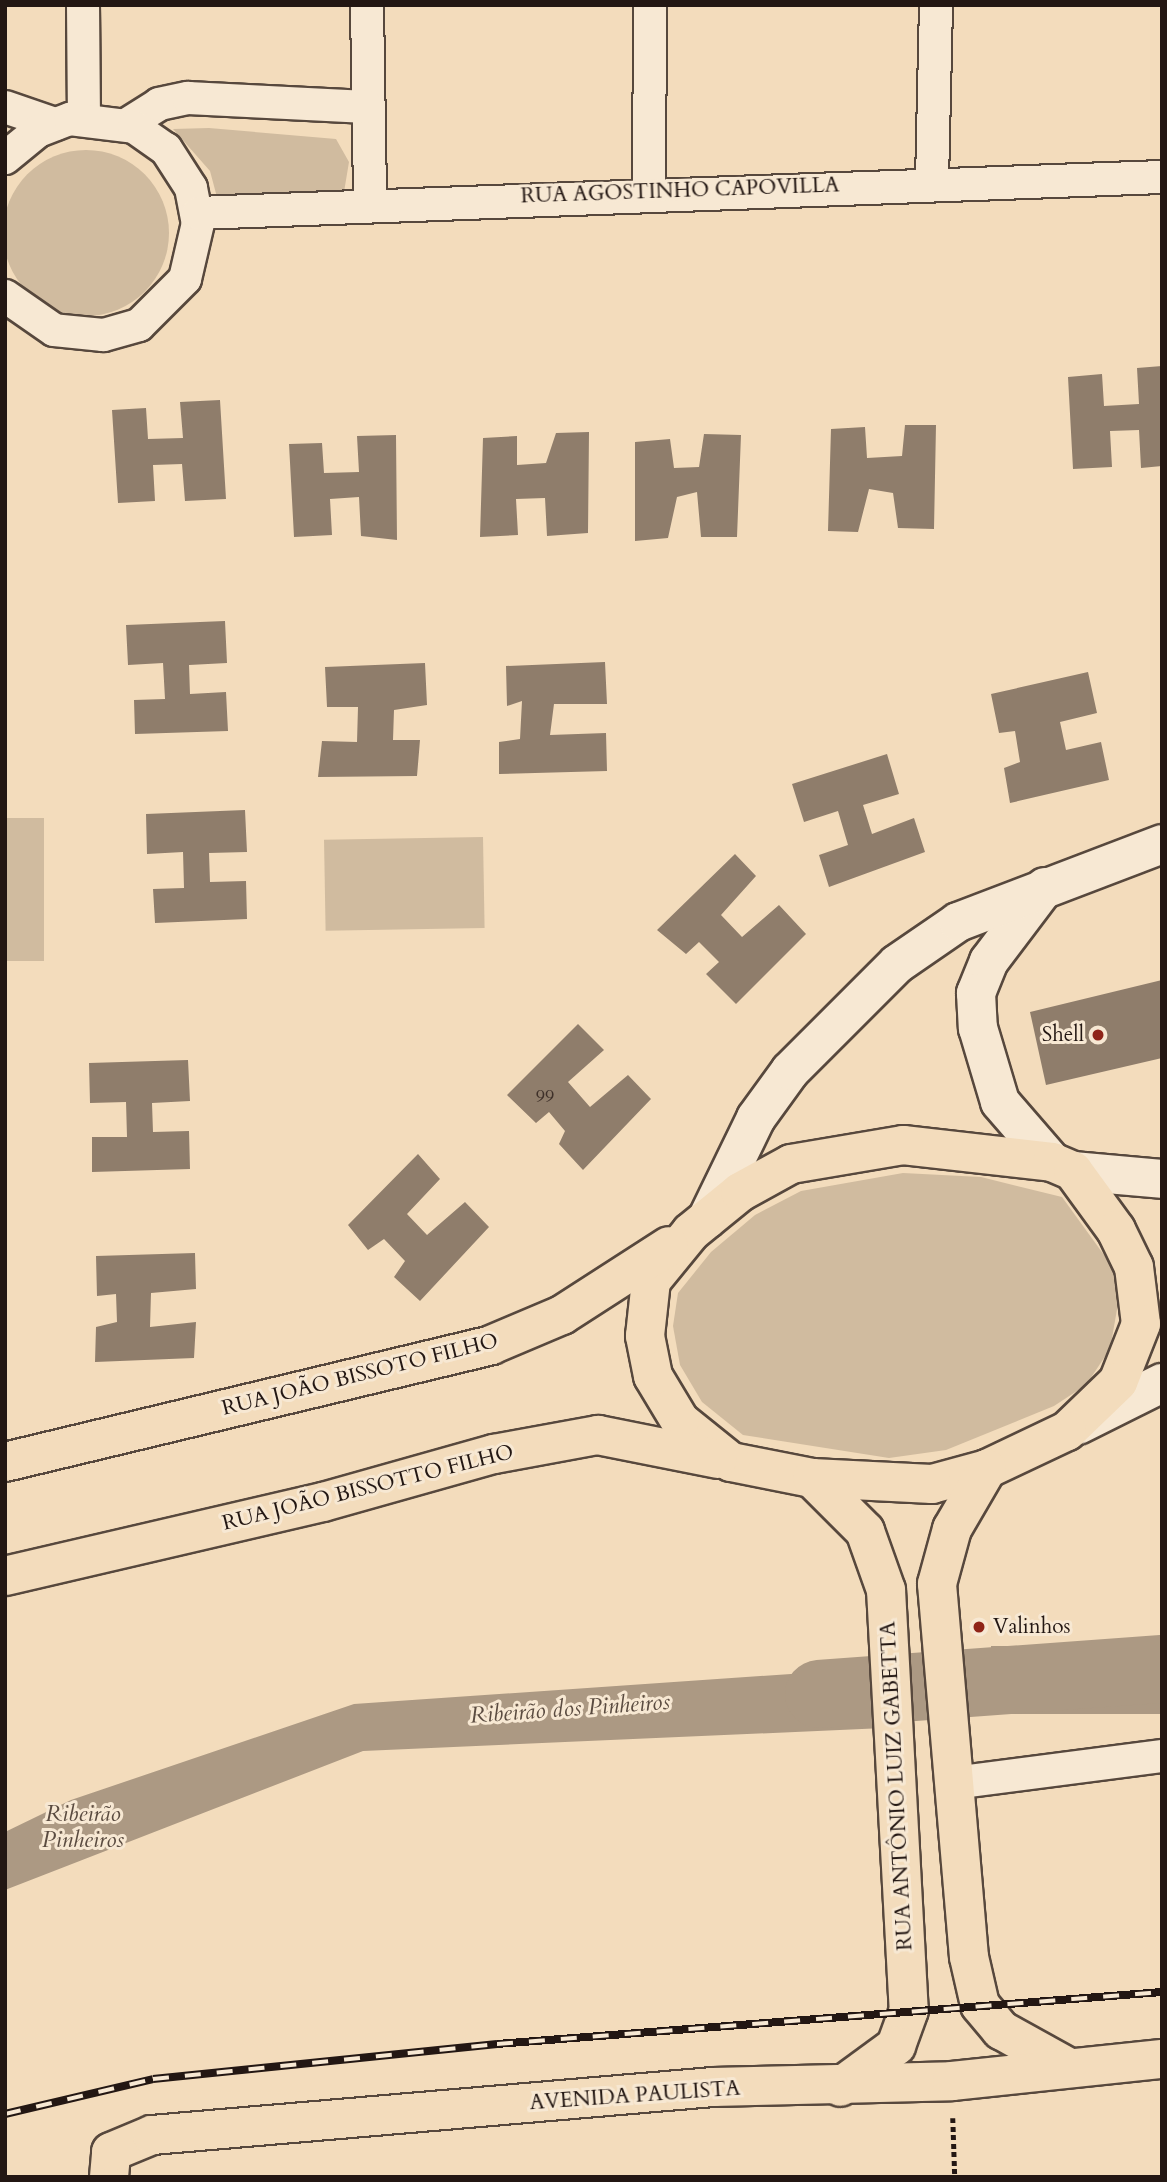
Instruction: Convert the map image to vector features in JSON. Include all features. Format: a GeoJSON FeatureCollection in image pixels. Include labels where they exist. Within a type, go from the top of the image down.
{"type":"FeatureCollection","features":[{"type":"Feature","properties":{"kind":"main road","name":"RUA JOÃO BISSOTO FILHO"},"geometry":{"type":"LineString","coordinates":[[1045,887],[989,961],[976,993],[978,1028],[1000,1102],[1062,1167],[1116,1230],[1134,1267],[1141,1324],[1118,1382],[1067,1431],[987,1469],[932,1484],[889,1486],[812,1478],[731,1462],[680,1421],[653,1376],[645,1336],[650,1281],[699,1225],[756,1118],[842,1014],[958,922],[1045,887],[1162,845]]}},
{"type":"Feature","properties":{"kind":"main road","name":"RUA JOÃO BISSOTO FILHO"},"geometry":{"type":"LineString","coordinates":[[5,1462],[491,1345],[562,1315],[791,1164],[833,1153],[902,1145],[1062,1167]]}},
{"type":"Feature","properties":{"kind":"main road"},"geometry":{"type":"LineString","coordinates":[[1062,1167],[1162,1179]]}},
{"type":"Feature","properties":{"kind":"main road"},"geometry":{"type":"LineString","coordinates":[[1067,1431],[1162,1383]]}},
{"type":"Feature","properties":{"kind":"main road","name":"RUA JOÃO BISSOTTO FILHO"},"geometry":{"type":"LineString","coordinates":[[5,1576],[323,1502],[494,1454],[598,1435],[731,1462]]}},
{"type":"Feature","properties":{"kind":"main road"},"geometry":{"type":"LineString","coordinates":[[987,1469],[952,1529],[937,1584],[969,1957],[980,2005],[1010,2037],[1066,2067]]}},
{"type":"Feature","properties":{"kind":"main road","name":"RUA ANTÔNIO LUIZ GABETTA"},"geometry":{"type":"LineString","coordinates":[[812,1478],[865,1531],[886,1590],[909,2010],[883,2060],[839,2088]]}},
{"type":"Feature","properties":{"kind":"main road","name":"AVENIDA PAULISTA"},"geometry":{"type":"LineString","coordinates":[[104,2169],[152,2135],[713,2087],[839,2088],[952,2081],[1162,2059]]}},
{"type":"Feature","properties":{"kind":"street"},"geometry":{"type":"LineString","coordinates":[[69,122],[83,5]]}},
{"type":"Feature","properties":{"kind":"street"},"geometry":{"type":"LineString","coordinates":[[367,5],[370,204]]}},
{"type":"Feature","properties":{"kind":"street"},"geometry":{"type":"LineString","coordinates":[[649,192],[650,5]]}},
{"type":"Feature","properties":{"kind":"street"},"geometry":{"type":"LineString","coordinates":[[932,181],[936,5]]}},
{"type":"Feature","properties":{"kind":"street"},"geometry":{"type":"LineString","coordinates":[[125,125],[159,104],[188,98],[367,107]]}},
{"type":"Feature","properties":{"kind":"street"},"geometry":{"type":"LineString","coordinates":[[5,107],[69,122],[125,125],[166,149],[191,188],[198,213],[185,279],[139,325],[103,335],[54,330],[5,296]]}},
{"type":"Feature","properties":{"kind":"street"},"geometry":{"type":"LineString","coordinates":[[5,158],[69,122]]}},
{"type":"Feature","properties":{"kind":"street","name":"RUA AGOSTINHO CAPOVILLA"},"geometry":{"type":"LineString","coordinates":[[198,213],[932,181],[1162,177]]}},
{"type":"Feature","properties":{"kind":"street"},"geometry":{"type":"LineString","coordinates":[[953,1774],[1162,1756]]}},
{"type":"Feature","properties":{"kind":"path"},"geometry":{"type":"LineString","coordinates":[[952,2081],[955,2177]]}},
{"type":"Feature","properties":{"kind":"shaded area"},"geometry":{"type":"Polygon","coordinates":[[[209,128],[336,139],[349,162],[344,192],[218,201],[210,171],[173,129],[209,128]]]}},
{"type":"Feature","properties":{"kind":"shaded area"},"geometry":{"type":"Polygon","coordinates":[[[86,150],[118,156],[145,174],[163,201],[169,233],[163,265],[145,292],[118,310],[86,316],[54,310],[27,292],[9,265],[3,233],[9,201],[27,174],[54,156],[86,150]]]}},
{"type":"Feature","properties":{"kind":"shaded area"},"geometry":{"type":"Polygon","coordinates":[[[5,818],[44,818],[44,961],[5,961],[5,818]]]}},
{"type":"Feature","properties":{"kind":"shaded area"},"geometry":{"type":"Polygon","coordinates":[[[483,837],[485,928],[326,931],[324,840],[483,837]]]}},
{"type":"Feature","properties":{"kind":"shaded area"},"geometry":{"type":"Polygon","coordinates":[[[903,1173],[981,1177],[1062,1197],[1112,1266],[1118,1304],[1110,1349],[1086,1385],[1054,1406],[946,1450],[889,1458],[743,1435],[702,1402],[680,1365],[673,1326],[678,1293],[711,1252],[755,1215],[801,1191],[903,1173]]]}},
{"type":"Feature","properties":{"kind":"water"},"geometry":{"type":"Polygon","coordinates":[[[991,1646],[1162,1646],[1162,1714],[991,1714],[991,1646]]]}},
{"type":"Feature","properties":{"kind":"water","name":"Ribeirão Pinheiros"},"geometry":{"type":"Polygon","coordinates":[[[878,1668],[884,1728],[363,1751],[5,1890],[5,1832],[71,1800],[354,1704],[878,1668]]]}},
{"type":"Feature","properties":{"kind":"building"},"geometry":{"type":"Polygon","coordinates":[[[1162,366],[1162,466],[1141,468],[1139,430],[1110,431],[1112,467],[1073,469],[1068,377],[1102,374],[1104,406],[1139,404],[1137,368],[1162,366]]]}},
{"type":"Feature","properties":{"kind":"building"},"geometry":{"type":"Polygon","coordinates":[[[220,400],[226,499],[185,501],[182,464],[153,465],[155,501],[118,503],[112,410],[146,408],[148,439],[183,438],[180,402],[220,400]]]}},
{"type":"Feature","properties":{"kind":"building"},"geometry":{"type":"Polygon","coordinates":[[[905,425],[936,425],[934,529],[898,528],[893,493],[869,489],[858,532],[828,531],[831,429],[865,427],[867,458],[902,456],[905,425]]]}},
{"type":"Feature","properties":{"kind":"building"},"geometry":{"type":"Polygon","coordinates":[[[589,432],[588,533],[547,536],[545,498],[516,499],[518,535],[480,537],[483,438],[517,436],[517,465],[546,463],[556,433],[589,432]]]}},
{"type":"Feature","properties":{"kind":"building"},"geometry":{"type":"Polygon","coordinates":[[[704,434],[741,435],[737,537],[701,537],[697,492],[677,497],[668,538],[635,541],[635,442],[670,439],[674,468],[699,467],[704,434]]]}},
{"type":"Feature","properties":{"kind":"building"},"geometry":{"type":"Polygon","coordinates":[[[396,435],[397,540],[361,536],[359,497],[330,499],[332,535],[294,537],[289,444],[322,443],[324,473],[359,472],[357,436],[396,435]]]}},
{"type":"Feature","properties":{"kind":"building"},"geometry":{"type":"Polygon","coordinates":[[[225,621],[227,663],[189,665],[190,694],[226,692],[228,731],[135,734],[134,700],[165,699],[163,663],[128,665],[126,625],[225,621]]]}},
{"type":"Feature","properties":{"kind":"building"},"geometry":{"type":"Polygon","coordinates":[[[605,662],[607,704],[554,704],[550,735],[606,733],[607,771],[499,774],[499,742],[520,739],[522,701],[507,706],[506,666],[605,662]]]}},
{"type":"Feature","properties":{"kind":"building"},"geometry":{"type":"Polygon","coordinates":[[[425,663],[427,705],[394,710],[393,740],[420,740],[417,776],[318,777],[322,741],[357,742],[358,707],[327,707],[325,667],[425,663]]]}},
{"type":"Feature","properties":{"kind":"building"},"geometry":{"type":"Polygon","coordinates":[[[1088,672],[1097,713],[1060,722],[1066,750],[1101,742],[1109,780],[1010,803],[1004,768],[1020,762],[1015,731],[999,733],[991,694],[1088,672]]]}},
{"type":"Feature","properties":{"kind":"building"},"geometry":{"type":"Polygon","coordinates":[[[887,754],[899,794],[863,805],[872,834],[914,818],[925,852],[829,887],[819,855],[848,845],[838,811],[804,822],[792,784],[887,754]]]}},
{"type":"Feature","properties":{"kind":"building"},"geometry":{"type":"Polygon","coordinates":[[[245,810],[247,852],[209,853],[210,882],[246,881],[247,919],[155,923],[153,889],[184,888],[183,852],[147,854],[146,814],[245,810]]]}},
{"type":"Feature","properties":{"kind":"building"},"geometry":{"type":"Polygon","coordinates":[[[735,854],[756,876],[721,915],[742,937],[779,905],[806,934],[736,1004],[706,974],[719,962],[699,942],[686,954],[657,930],[735,854]]]}},
{"type":"Feature","properties":{"kind":"building","name":"Shell"},"geometry":{"type":"Polygon","coordinates":[[[1162,980],[1162,1058],[1046,1085],[1030,1012],[1162,980]]]}},
{"type":"Feature","properties":{"kind":"building"},"geometry":{"type":"Polygon","coordinates":[[[578,1024],[604,1050],[568,1082],[590,1107],[628,1075],[651,1099],[583,1170],[559,1144],[565,1131],[549,1112],[536,1123],[507,1095],[578,1024]]]}},
{"type":"Feature","properties":{"kind":"building"},"geometry":{"type":"Polygon","coordinates":[[[188,1060],[190,1101],[152,1103],[153,1132],[189,1131],[190,1169],[92,1172],[92,1137],[127,1137],[126,1102],[90,1103],[89,1063],[188,1060]]]}},
{"type":"Feature","properties":{"kind":"building"},"geometry":{"type":"Polygon","coordinates":[[[418,1154],[440,1179],[407,1214],[427,1235],[465,1202],[489,1227],[420,1301],[394,1277],[405,1261],[384,1239],[368,1250],[348,1225],[418,1154]]]}},
{"type":"Feature","properties":{"kind":"building"},"geometry":{"type":"Polygon","coordinates":[[[195,1253],[196,1289],[151,1293],[150,1327],[196,1322],[194,1358],[95,1362],[96,1327],[117,1322],[116,1294],[97,1296],[96,1256],[195,1253]]]}},
{"type":"Feature","properties":{"kind":"waterway","name":"Ribeirão dos Pinheiros"},"geometry":{"type":"LineString","coordinates":[[819,1694],[1162,1669]]}},
{"type":"Feature","properties":{"kind":"railway"},"geometry":{"type":"LineString","coordinates":[[5,2114],[153,2079],[497,2044],[1162,1992]]}},
{"type":"Feature","properties":{"kind":"place","name":"Shell"},"geometry":{"type":"Point","coordinates":[1098,1035]}},
{"type":"Feature","properties":{"kind":"place","name":"Valinhos"},"geometry":{"type":"Point","coordinates":[979,1627]}}]}
